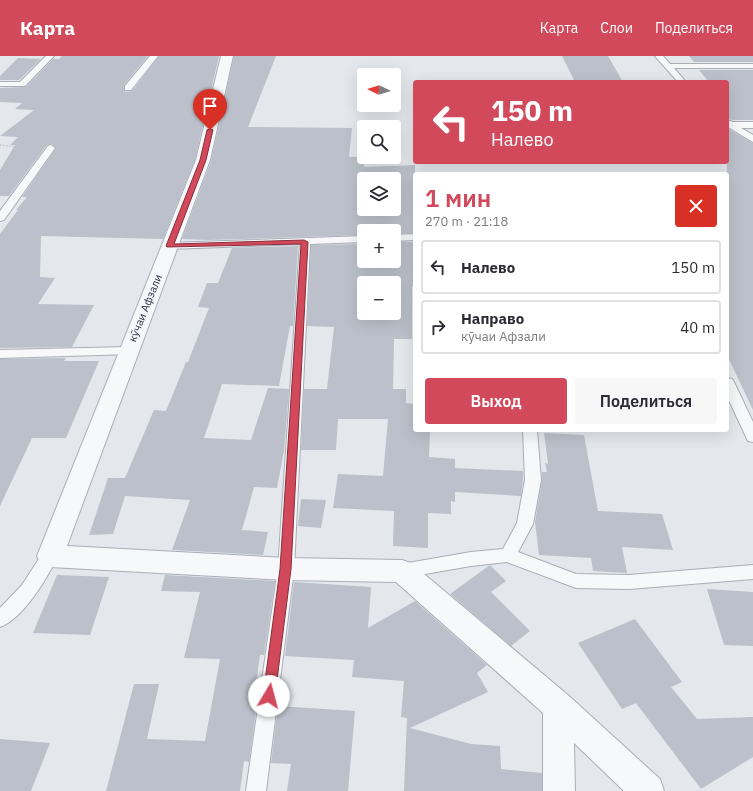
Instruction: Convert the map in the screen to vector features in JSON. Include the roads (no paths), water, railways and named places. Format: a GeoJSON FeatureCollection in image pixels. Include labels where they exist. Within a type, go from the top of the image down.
{"type":"FeatureCollection","features":[{"type":"Feature","properties":{"kind":"street","name":"кӯчаи Афзали"},"geometry":{"type":"LineString","coordinates":[[50,556],[203,160],[227,56]]}},
{"type":"Feature","properties":{"kind":"street"},"geometry":{"type":"LineString","coordinates":[[50,556],[286,569],[402,572],[558,706],[648,791]]}},
{"type":"Feature","properties":{"kind":"street"},"geometry":{"type":"LineString","coordinates":[[558,706],[559,791]]}},
{"type":"Feature","properties":{"kind":"lane"},"geometry":{"type":"LineString","coordinates":[[0,84],[22,84],[50,56]]}},
{"type":"Feature","properties":{"kind":"lane"},"geometry":{"type":"LineString","coordinates":[[128,88],[154,56]]}},
{"type":"Feature","properties":{"kind":"lane"},"geometry":{"type":"LineString","coordinates":[[659,56],[680,80]]}},
{"type":"Feature","properties":{"kind":"lane"},"geometry":{"type":"LineString","coordinates":[[667,66],[753,66]]}},
{"type":"Feature","properties":{"kind":"lane"},"geometry":{"type":"LineString","coordinates":[[729,124],[753,125]]}},
{"type":"Feature","properties":{"kind":"lane"},"geometry":{"type":"LineString","coordinates":[[729,124],[753,140]]}},
{"type":"Feature","properties":{"kind":"lane"},"geometry":{"type":"LineString","coordinates":[[0,218],[50,148]]}},
{"type":"Feature","properties":{"kind":"lane"},"geometry":{"type":"LineString","coordinates":[[401,238],[413,237]]}},
{"type":"Feature","properties":{"kind":"lane"},"geometry":{"type":"LineString","coordinates":[[170,246],[357,239]]}},
{"type":"Feature","properties":{"kind":"lane"},"geometry":{"type":"LineString","coordinates":[[256,791],[286,569],[304,242]]}},
{"type":"Feature","properties":{"kind":"lane"},"geometry":{"type":"LineString","coordinates":[[0,354],[128,351]]}},
{"type":"Feature","properties":{"kind":"lane"},"geometry":{"type":"LineString","coordinates":[[729,386],[753,438]]}},
{"type":"Feature","properties":{"kind":"lane"},"geometry":{"type":"LineString","coordinates":[[508,555],[524,524],[533,480],[530,432]]}},
{"type":"Feature","properties":{"kind":"lane"},"geometry":{"type":"LineString","coordinates":[[402,572],[471,559],[508,555],[576,581],[629,582],[753,572]]}},
{"type":"Feature","properties":{"kind":"lane"},"geometry":{"type":"LineString","coordinates":[[0,619],[9,612],[34,584],[50,556]]}}]}
